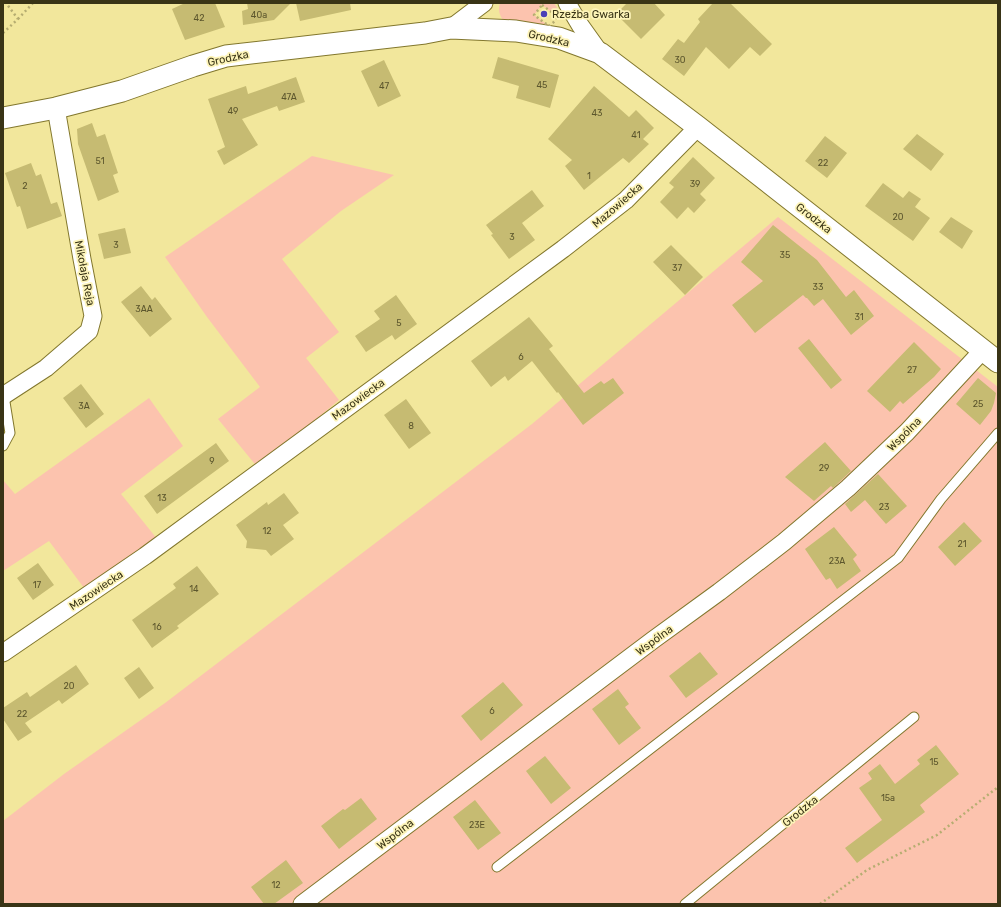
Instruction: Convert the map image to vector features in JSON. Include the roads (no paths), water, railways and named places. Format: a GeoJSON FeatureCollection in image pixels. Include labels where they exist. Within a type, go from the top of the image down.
{"type":"FeatureCollection","features":[{"type":"Feature","properties":{"kind":"street"},"geometry":{"type":"LineString","coordinates":[[451,28],[484,3]]}},
{"type":"Feature","properties":{"kind":"street"},"geometry":{"type":"LineString","coordinates":[[566,3],[600,53]]}},
{"type":"Feature","properties":{"kind":"street","name":"Grodzka"},"geometry":{"type":"LineString","coordinates":[[3,118],[56,108],[122,91],[226,56],[425,33],[451,28],[523,32],[559,38],[600,53],[698,127],[990,356]]}},
{"type":"Feature","properties":{"kind":"street","name":"Mikołaja Reja"},"geometry":{"type":"LineString","coordinates":[[3,396],[46,368],[89,331],[93,316],[56,108]]}},
{"type":"Feature","properties":{"kind":"street","name":"Mazowiecka"},"geometry":{"type":"LineString","coordinates":[[3,653],[145,556],[563,249],[626,200],[698,127]]}},
{"type":"Feature","properties":{"kind":"street","name":"Wspólna"},"geometry":{"type":"LineString","coordinates":[[302,904],[784,542],[848,488],[990,356]]}},
{"type":"Feature","properties":{"kind":"lane"},"geometry":{"type":"LineString","coordinates":[[3,396],[10,433],[3,446]]}},
{"type":"Feature","properties":{"kind":"lane"},"geometry":{"type":"LineString","coordinates":[[497,867],[898,558],[941,499],[998,433]]}},
{"type":"Feature","properties":{"kind":"lane","name":"Grodzka"},"geometry":{"type":"LineString","coordinates":[[685,904],[914,718]]}},
{"type":"Feature","properties":{"kind":"place","name":"Rzeźba Gwarka"},"geometry":{"type":"Point","coordinates":[544,14]}}]}
